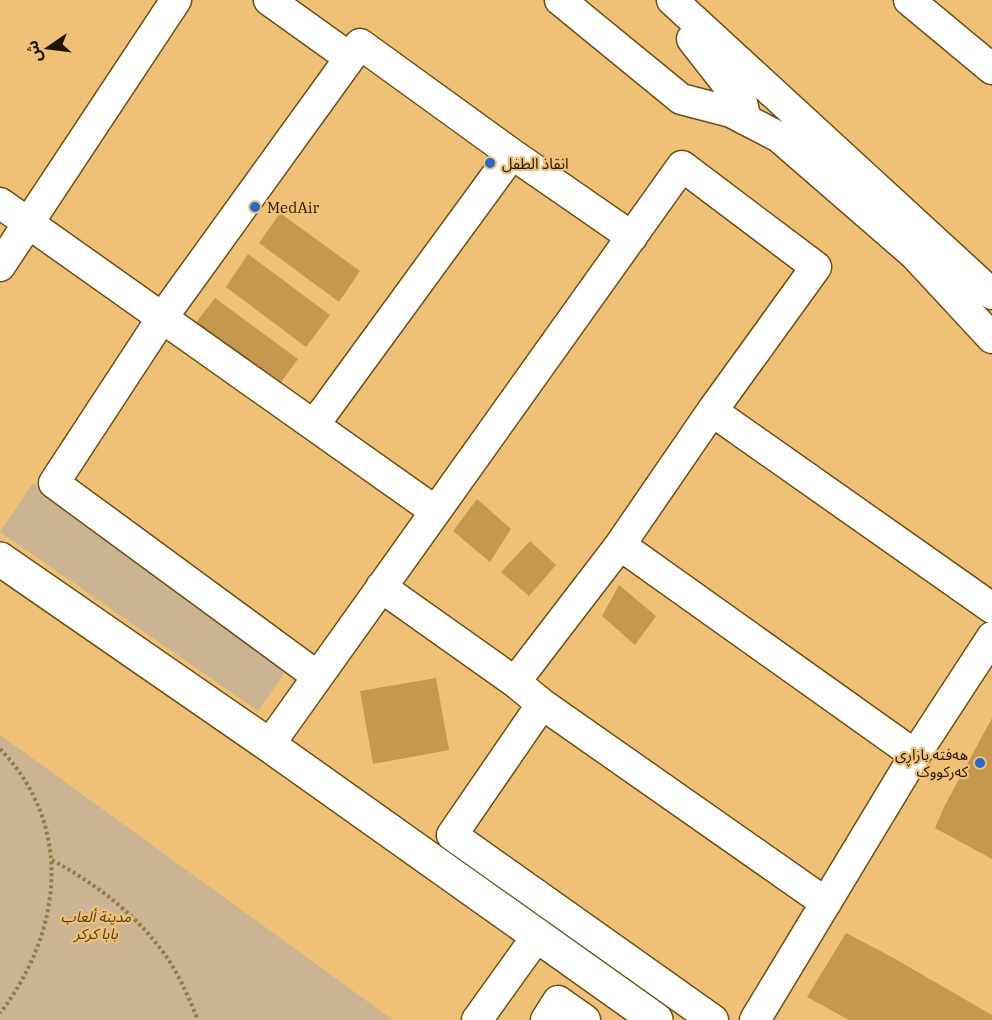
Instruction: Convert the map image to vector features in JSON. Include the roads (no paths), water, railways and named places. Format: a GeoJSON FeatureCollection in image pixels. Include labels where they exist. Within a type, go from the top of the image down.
{"type":"FeatureCollection","features":[{"type":"Feature","properties":{"kind":"main road"},"geometry":{"type":"LineString","coordinates":[[0,559],[269,745],[656,1020]]}},
{"type":"Feature","properties":{"kind":"street"},"geometry":{"type":"LineString","coordinates":[[0,266],[176,0]]}},
{"type":"Feature","properties":{"kind":"street"},"geometry":{"type":"LineString","coordinates":[[269,0],[350,58]]}},
{"type":"Feature","properties":{"kind":"street"},"geometry":{"type":"LineString","coordinates":[[560,0],[681,99],[731,112],[779,137],[915,255],[992,338]]}},
{"type":"Feature","properties":{"kind":"street"},"geometry":{"type":"LineString","coordinates":[[909,0],[992,69]]}},
{"type":"Feature","properties":{"kind":"street"},"geometry":{"type":"LineString","coordinates":[[681,3],[688,31],[696,45],[742,103],[746,120]]}},
{"type":"Feature","properties":{"kind":"street"},"geometry":{"type":"LineString","coordinates":[[681,3],[992,294]]}},
{"type":"Feature","properties":{"kind":"street"},"geometry":{"type":"LineString","coordinates":[[317,676],[54,483],[162,318],[360,44],[632,237]]}},
{"type":"Feature","properties":{"kind":"street"},"geometry":{"type":"LineString","coordinates":[[314,425],[512,154]]}},
{"type":"Feature","properties":{"kind":"street"},"geometry":{"type":"LineString","coordinates":[[269,745],[682,166],[816,267],[712,411],[620,545],[515,682]]}},
{"type":"Feature","properties":{"kind":"street"},"geometry":{"type":"LineString","coordinates":[[0,203],[435,511]]}},
{"type":"Feature","properties":{"kind":"street"},"geometry":{"type":"LineString","coordinates":[[712,411],[992,608]]}},
{"type":"Feature","properties":{"kind":"street"},"geometry":{"type":"LineString","coordinates":[[620,545],[915,755]]}},
{"type":"Feature","properties":{"kind":"street"},"geometry":{"type":"LineString","coordinates":[[381,587],[515,682],[542,705],[826,903]]}},
{"type":"Feature","properties":{"kind":"street"},"geometry":{"type":"LineString","coordinates":[[755,1020],[915,755],[992,637]]}},
{"type":"Feature","properties":{"kind":"street"},"geometry":{"type":"LineString","coordinates":[[542,705],[452,835],[713,1020]]}},
{"type":"Feature","properties":{"kind":"street"},"geometry":{"type":"LineString","coordinates":[[477,1020],[538,935]]}},
{"type":"Feature","properties":{"kind":"street"},"geometry":{"type":"LineString","coordinates":[[546,1020],[558,1001],[585,1020]]}},
{"type":"Feature","properties":{"kind":"place","name":"انقاذ الطفل"},"geometry":{"type":"Point","coordinates":[490,163]}},
{"type":"Feature","properties":{"kind":"place","name":"MedAir"},"geometry":{"type":"Point","coordinates":[255,207]}},
{"type":"Feature","properties":{"kind":"place","name":"هەفتە بازاڕی کەرکووک"},"geometry":{"type":"Point","coordinates":[980,763]}},
{"type":"Feature","properties":{"kind":"park label","name":"مدينة ألعاب بابا كركر"},"geometry":{"type":"Point","coordinates":[96,924]}}]}
